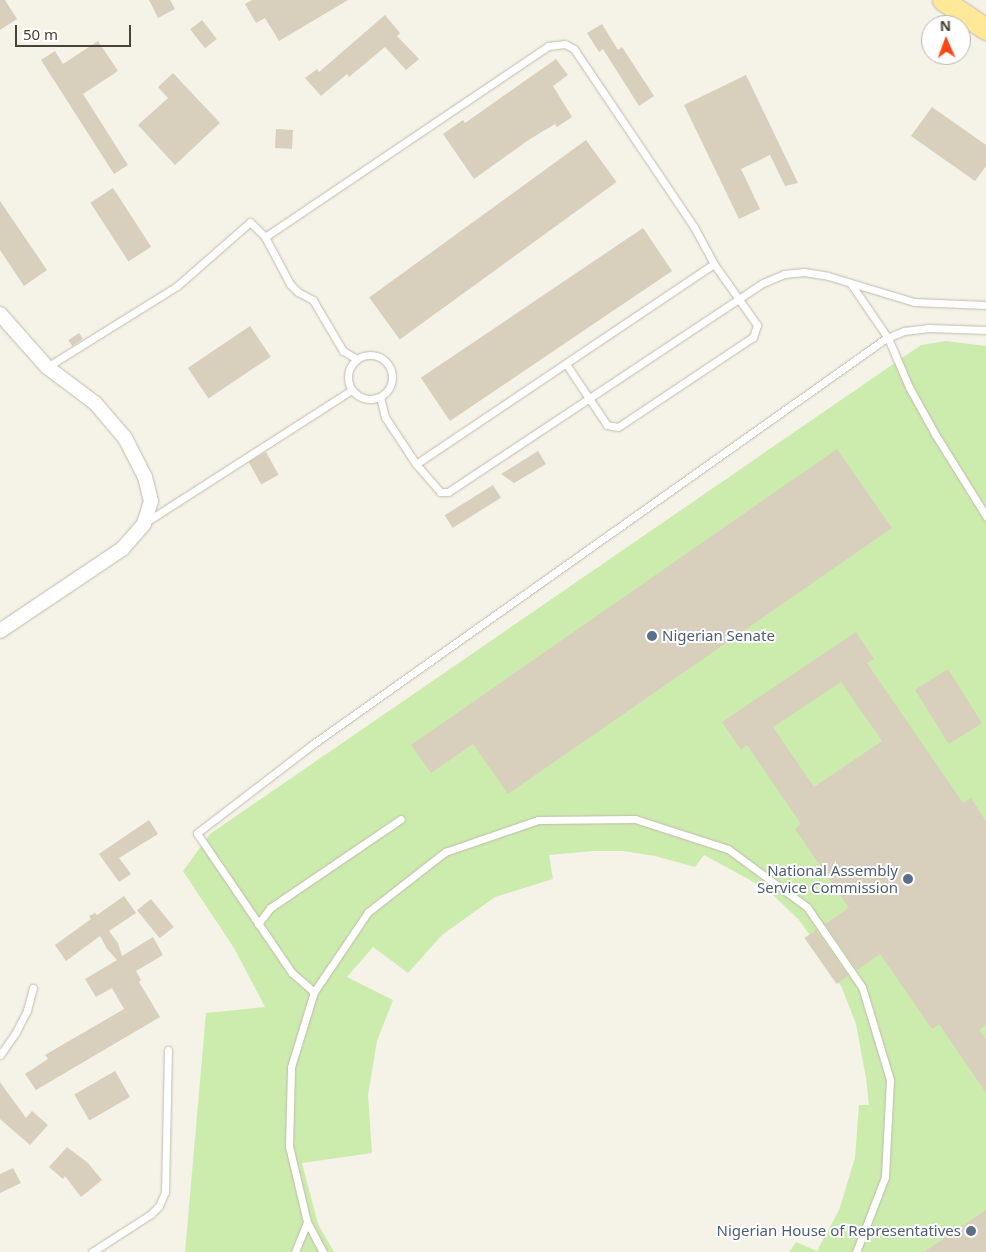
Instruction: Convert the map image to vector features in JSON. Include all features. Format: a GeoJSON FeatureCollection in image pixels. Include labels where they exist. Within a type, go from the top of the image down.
{"type":"FeatureCollection","features":[{"type":"Feature","properties":{"kind":"main road"},"geometry":{"type":"LineString","coordinates":[[944,0],[986,30]]}},
{"type":"Feature","properties":{"kind":"street"},"geometry":{"type":"LineString","coordinates":[[0,314],[47,367],[95,403],[125,438],[146,477],[151,501],[144,524],[122,549],[0,631]]}},
{"type":"Feature","properties":{"kind":"lane"},"geometry":{"type":"LineString","coordinates":[[265,237],[548,46],[565,44],[574,49],[694,227],[714,264],[757,325],[753,337],[625,424],[614,428],[607,425],[566,364]]}},
{"type":"Feature","properties":{"kind":"lane"},"geometry":{"type":"LineString","coordinates":[[47,367],[177,286],[250,222],[265,237],[290,284],[298,292],[313,300],[343,351],[357,359]]}},
{"type":"Feature","properties":{"kind":"lane"},"geometry":{"type":"LineString","coordinates":[[416,464],[714,264]]}},
{"type":"Feature","properties":{"kind":"lane"},"geometry":{"type":"LineString","coordinates":[[380,397],[385,417],[416,464],[440,492],[448,492],[763,283],[784,274],[804,272],[914,302],[986,304]]}},
{"type":"Feature","properties":{"kind":"lane"},"geometry":{"type":"LineString","coordinates":[[851,284],[888,338],[909,387],[935,434],[986,516]]}},
{"type":"Feature","properties":{"kind":"lane"},"geometry":{"type":"LineString","coordinates":[[314,992],[292,973],[197,832],[313,744],[888,338],[904,331],[928,328],[986,330]]}},
{"type":"Feature","properties":{"kind":"lane"},"geometry":{"type":"LineString","coordinates":[[372,355],[379,356],[389,365],[393,376],[391,385],[380,397],[365,398],[352,390],[348,372],[357,359],[372,355]]}},
{"type":"Feature","properties":{"kind":"lane"},"geometry":{"type":"LineString","coordinates":[[144,524],[352,390]]}},
{"type":"Feature","properties":{"kind":"lane"},"geometry":{"type":"LineString","coordinates":[[258,924],[270,908],[401,819]]}},
{"type":"Feature","properties":{"kind":"lane"},"geometry":{"type":"LineString","coordinates":[[323,1252],[307,1222],[289,1146],[291,1067],[314,992],[368,912],[445,852],[538,820],[635,819],[728,849],[807,907],[862,986],[890,1080],[885,1177],[856,1252]]}},
{"type":"Feature","properties":{"kind":"lane"},"geometry":{"type":"LineString","coordinates":[[0,1055],[16,1032],[27,1010],[33,988]]}},
{"type":"Feature","properties":{"kind":"lane"},"geometry":{"type":"LineString","coordinates":[[92,1252],[151,1214],[165,1192],[168,1050]]}},
{"type":"Feature","properties":{"kind":"lane"},"geometry":{"type":"LineString","coordinates":[[295,1252],[307,1222]]}},
{"type":"Feature","properties":{"kind":"green space"},"geometry":{"type":"Polygon","coordinates":[[[946,341],[986,346],[986,1252],[789,1252],[796,1242],[817,1251],[839,1210],[855,1158],[859,1105],[869,1105],[856,1024],[842,988],[799,920],[772,894],[750,880],[704,855],[695,867],[655,856],[623,851],[593,851],[549,855],[553,879],[495,897],[442,935],[408,973],[373,947],[347,977],[393,1000],[377,1041],[368,1095],[372,1153],[302,1163],[318,1224],[334,1252],[185,1252],[206,1013],[265,1007],[234,948],[183,871],[210,834],[921,345],[946,341]]]}},
{"type":"Feature","properties":{"kind":"building"},"geometry":{"type":"Polygon","coordinates":[[[0,0],[5,0],[17,19],[0,30],[0,0]]]}},
{"type":"Feature","properties":{"kind":"building"},"geometry":{"type":"Polygon","coordinates":[[[149,0],[170,0],[175,9],[158,18],[149,0]]]}},
{"type":"Feature","properties":{"kind":"building"},"geometry":{"type":"Polygon","coordinates":[[[252,0],[348,0],[279,41],[265,18],[256,23],[245,4],[252,0]]]}},
{"type":"Feature","properties":{"kind":"building"},"geometry":{"type":"Polygon","coordinates":[[[385,15],[400,33],[397,36],[419,59],[406,70],[385,47],[349,77],[347,74],[321,96],[305,78],[317,69],[319,72],[385,15]]]}},
{"type":"Feature","properties":{"kind":"building"},"geometry":{"type":"Polygon","coordinates":[[[202,20],[217,39],[205,48],[190,29],[202,20]]]}},
{"type":"Feature","properties":{"kind":"building"},"geometry":{"type":"Polygon","coordinates":[[[602,24],[618,50],[622,47],[654,96],[639,106],[603,49],[599,52],[587,33],[602,24]]]}},
{"type":"Feature","properties":{"kind":"building"},"geometry":{"type":"Polygon","coordinates":[[[98,41],[118,71],[83,94],[128,165],[114,174],[41,60],[55,51],[63,64],[98,41]]]}},
{"type":"Feature","properties":{"kind":"building"},"geometry":{"type":"Polygon","coordinates":[[[556,59],[568,75],[553,86],[572,117],[557,127],[555,124],[530,139],[474,179],[443,134],[463,120],[465,123],[556,59]]]}},
{"type":"Feature","properties":{"kind":"building"},"geometry":{"type":"Polygon","coordinates":[[[173,73],[220,123],[175,165],[138,125],[168,98],[158,87],[173,73]]]}},
{"type":"Feature","properties":{"kind":"building"},"geometry":{"type":"Polygon","coordinates":[[[746,75],[798,183],[785,186],[770,155],[741,169],[760,209],[739,219],[684,105],[746,75]]]}},
{"type":"Feature","properties":{"kind":"building"},"geometry":{"type":"Polygon","coordinates":[[[932,107],[986,145],[986,166],[975,181],[911,136],[932,107]]]}},
{"type":"Feature","properties":{"kind":"building"},"geometry":{"type":"Polygon","coordinates":[[[276,129],[293,130],[292,149],[275,148],[276,129]]]}},
{"type":"Feature","properties":{"kind":"building"},"geometry":{"type":"Polygon","coordinates":[[[586,140],[617,182],[400,340],[369,298],[586,140]]]}},
{"type":"Feature","properties":{"kind":"building"},"geometry":{"type":"Polygon","coordinates":[[[113,188],[151,247],[128,261],[90,203],[113,188]]]}},
{"type":"Feature","properties":{"kind":"building"},"geometry":{"type":"Polygon","coordinates":[[[0,201],[47,270],[24,286],[0,250],[0,201]]]}},
{"type":"Feature","properties":{"kind":"building"},"geometry":{"type":"Polygon","coordinates":[[[643,228],[672,271],[450,421],[421,378],[643,228]]]}},
{"type":"Feature","properties":{"kind":"building"},"geometry":{"type":"Polygon","coordinates":[[[250,326],[271,357],[209,399],[188,368],[250,326]]]}},
{"type":"Feature","properties":{"kind":"building"},"geometry":{"type":"Polygon","coordinates":[[[79,333],[83,339],[72,346],[68,340],[79,333]]]}},
{"type":"Feature","properties":{"kind":"building","name":"Nigerian Senate"},"geometry":{"type":"Polygon","coordinates":[[[837,449],[892,528],[508,794],[473,744],[431,773],[411,745],[837,449]]]}},
{"type":"Feature","properties":{"kind":"building"},"geometry":{"type":"Polygon","coordinates":[[[538,451],[546,464],[514,483],[501,474],[538,451]]]}},
{"type":"Feature","properties":{"kind":"building"},"geometry":{"type":"Polygon","coordinates":[[[266,452],[279,475],[261,484],[249,462],[266,452]]]}},
{"type":"Feature","properties":{"kind":"building"},"geometry":{"type":"Polygon","coordinates":[[[493,485],[501,498],[453,528],[445,515],[493,485]]]}},
{"type":"Feature","properties":{"kind":"building","name":"National Assembly Service Commission"},"geometry":{"type":"Polygon","coordinates":[[[856,632],[874,659],[867,663],[963,803],[971,798],[986,821],[986,1025],[979,1030],[986,1039],[986,1093],[939,1024],[932,1029],[880,954],[857,970],[825,924],[849,908],[795,829],[801,824],[747,745],[741,750],[722,722],[856,632]],[[841,682],[773,727],[814,787],[882,741],[841,682]]]}},
{"type":"Feature","properties":{"kind":"building"},"geometry":{"type":"Polygon","coordinates":[[[948,669],[982,723],[949,744],[915,690],[948,669]]]}},
{"type":"Feature","properties":{"kind":"building"},"geometry":{"type":"Polygon","coordinates":[[[149,820],[158,834],[119,858],[131,874],[119,882],[99,854],[149,820]]]}},
{"type":"Feature","properties":{"kind":"building"},"geometry":{"type":"Polygon","coordinates":[[[124,896],[136,913],[109,931],[118,943],[122,956],[153,937],[163,955],[136,971],[141,980],[139,982],[160,1017],[36,1090],[25,1074],[48,1059],[45,1055],[124,1009],[112,988],[96,997],[85,979],[117,960],[107,949],[100,936],[66,961],[55,945],[91,919],[89,916],[95,913],[97,915],[124,896]]]}},
{"type":"Feature","properties":{"kind":"building"},"geometry":{"type":"Polygon","coordinates":[[[151,899],[174,927],[160,938],[137,910],[151,899]]]}},
{"type":"Feature","properties":{"kind":"building"},"geometry":{"type":"Polygon","coordinates":[[[816,930],[848,976],[837,984],[805,938],[816,930]]]}},
{"type":"Feature","properties":{"kind":"building"},"geometry":{"type":"Polygon","coordinates":[[[115,1071],[130,1097],[89,1120],[74,1094],[115,1071]]]}},
{"type":"Feature","properties":{"kind":"building"},"geometry":{"type":"Polygon","coordinates":[[[0,1082],[26,1118],[32,1111],[48,1125],[30,1145],[0,1119],[0,1082]]]}},
{"type":"Feature","properties":{"kind":"building"},"geometry":{"type":"Polygon","coordinates":[[[67,1147],[88,1163],[102,1180],[81,1197],[65,1176],[63,1179],[49,1167],[67,1147]]]}},
{"type":"Feature","properties":{"kind":"building"},"geometry":{"type":"Polygon","coordinates":[[[13,1168],[21,1183],[0,1193],[0,1174],[13,1168]]]}},
{"type":"Feature","properties":{"kind":"building","name":"Nigerian House of Representatives"},"geometry":{"type":"Polygon","coordinates":[[[986,1210],[986,1252],[924,1252],[986,1210]]]}},
{"type":"Feature","properties":{"kind":"place","name":"Nigerian Senate"},"geometry":{"type":"Point","coordinates":[652,636]}},
{"type":"Feature","properties":{"kind":"place","name":"National Assembly Service Commission"},"geometry":{"type":"Point","coordinates":[908,879]}},
{"type":"Feature","properties":{"kind":"place","name":"Nigerian House of Representatives"},"geometry":{"type":"Point","coordinates":[971,1231]}}]}
